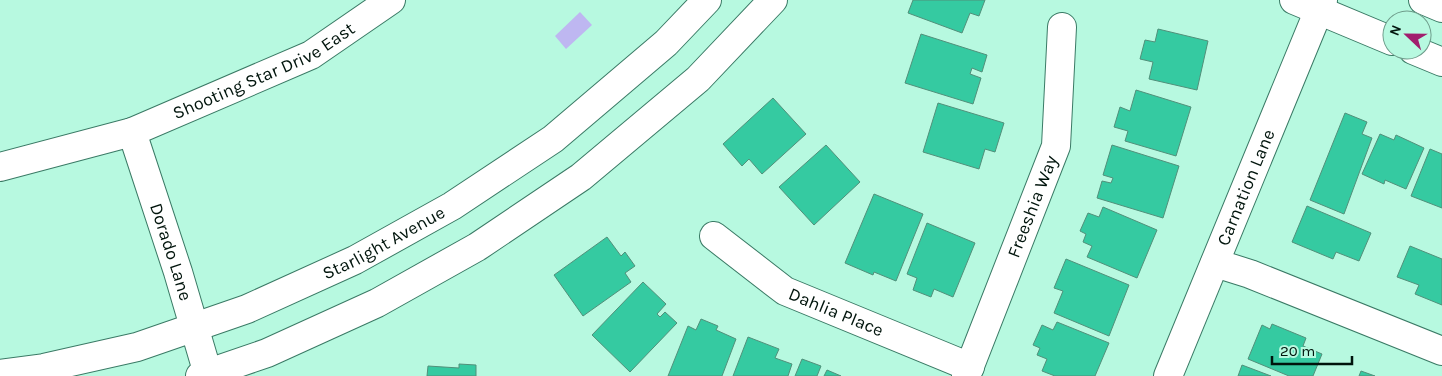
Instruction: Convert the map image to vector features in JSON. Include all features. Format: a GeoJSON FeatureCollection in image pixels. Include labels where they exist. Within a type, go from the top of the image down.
{"type":"FeatureCollection","features":[{"type":"Feature","properties":{"kind":"street","name":"Shooting Star Drive East"},"geometry":{"type":"LineString","coordinates":[[0,167],[132,132],[311,55],[392,0]]}},
{"type":"Feature","properties":{"kind":"street","name":"Starlight Avenue"},"geometry":{"type":"LineString","coordinates":[[0,374],[44,368],[137,347],[248,309],[356,260],[452,206],[553,139],[666,44],[707,0]]}},
{"type":"Feature","properties":{"kind":"street"},"geometry":{"type":"LineString","coordinates":[[204,375],[267,353],[377,303],[477,247],[581,177],[698,79],[773,0]]}},
{"type":"Feature","properties":{"kind":"street"},"geometry":{"type":"LineString","coordinates":[[1422,0],[1442,8]]}},
{"type":"Feature","properties":{"kind":"street"},"geometry":{"type":"LineString","coordinates":[[1312,4],[1382,36]]}},
{"type":"Feature","properties":{"kind":"street","name":"Carnation Lane"},"geometry":{"type":"LineString","coordinates":[[1168,376],[1215,262],[1312,4]]}},
{"type":"Feature","properties":{"kind":"street","name":"Freeshia Way"},"geometry":{"type":"LineString","coordinates":[[968,372],[1056,146],[1062,27]]}},
{"type":"Feature","properties":{"kind":"street","name":"Dorado Lane"},"geometry":{"type":"LineString","coordinates":[[132,132],[195,328],[204,375]]}},
{"type":"Feature","properties":{"kind":"street","name":"Dahlia Place"},"geometry":{"type":"LineString","coordinates":[[714,236],[785,291],[968,372]]}},
{"type":"Feature","properties":{"kind":"street"},"geometry":{"type":"LineString","coordinates":[[1215,262],[1250,274],[1442,351]]}},
{"type":"Feature","properties":{"kind":"shaded area"},"geometry":{"type":"Polygon","coordinates":[[[580,12],[592,25],[566,49],[555,36],[580,12]]]}},
{"type":"Feature","properties":{"kind":"building"},"geometry":{"type":"Polygon","coordinates":[[[913,0],[985,0],[979,16],[970,13],[962,33],[908,13],[913,0]]]}},
{"type":"Feature","properties":{"kind":"building"},"geometry":{"type":"Polygon","coordinates":[[[1158,29],[1208,41],[1197,90],[1149,79],[1153,62],[1140,59],[1145,40],[1155,42],[1158,29]]]}},
{"type":"Feature","properties":{"kind":"building"},"geometry":{"type":"Polygon","coordinates":[[[921,34],[987,55],[982,72],[972,68],[970,74],[981,78],[973,104],[905,83],[921,34]]]}},
{"type":"Feature","properties":{"kind":"building"},"geometry":{"type":"Polygon","coordinates":[[[1136,90],[1191,107],[1176,156],[1125,141],[1128,131],[1114,127],[1120,107],[1130,111],[1136,90]]]}},
{"type":"Feature","properties":{"kind":"building"},"geometry":{"type":"Polygon","coordinates":[[[773,98],[806,134],[762,174],[749,159],[742,166],[723,144],[773,98]]]}},
{"type":"Feature","properties":{"kind":"building"},"geometry":{"type":"Polygon","coordinates":[[[938,103],[1004,123],[995,152],[985,149],[979,169],[923,152],[938,103]]]}},
{"type":"Feature","properties":{"kind":"building"},"geometry":{"type":"Polygon","coordinates":[[[1345,113],[1367,122],[1362,134],[1372,138],[1344,214],[1310,200],[1345,113]]]}},
{"type":"Feature","properties":{"kind":"building"},"geometry":{"type":"Polygon","coordinates":[[[1380,134],[1394,140],[1396,135],[1424,148],[1406,189],[1385,180],[1384,184],[1362,174],[1380,134]]]}},
{"type":"Feature","properties":{"kind":"building"},"geometry":{"type":"Polygon","coordinates":[[[826,145],[860,182],[814,225],[779,187],[826,145]]]}},
{"type":"Feature","properties":{"kind":"building"},"geometry":{"type":"Polygon","coordinates":[[[1112,145],[1179,166],[1163,218],[1097,198],[1102,181],[1111,183],[1113,178],[1103,175],[1112,145]]]}},
{"type":"Feature","properties":{"kind":"building"},"geometry":{"type":"Polygon","coordinates":[[[1430,149],[1442,154],[1442,208],[1411,196],[1430,149]]]}},
{"type":"Feature","properties":{"kind":"building"},"geometry":{"type":"Polygon","coordinates":[[[874,194],[923,214],[896,281],[874,272],[873,275],[845,263],[874,194]]]}},
{"type":"Feature","properties":{"kind":"building"},"geometry":{"type":"Polygon","coordinates":[[[1307,206],[1371,233],[1359,261],[1336,252],[1333,259],[1292,242],[1307,206]]]}},
{"type":"Feature","properties":{"kind":"building"},"geometry":{"type":"Polygon","coordinates":[[[1103,207],[1157,230],[1137,278],[1087,257],[1092,246],[1083,242],[1086,234],[1080,231],[1088,213],[1099,217],[1103,207]]]}},
{"type":"Feature","properties":{"kind":"building"},"geometry":{"type":"Polygon","coordinates":[[[927,223],[975,243],[953,297],[934,289],[931,297],[913,290],[917,278],[907,274],[927,223]]]}},
{"type":"Feature","properties":{"kind":"building"},"geometry":{"type":"Polygon","coordinates":[[[607,237],[621,256],[625,252],[635,266],[625,273],[631,282],[583,316],[554,275],[607,237]]]}},
{"type":"Feature","properties":{"kind":"building"},"geometry":{"type":"Polygon","coordinates":[[[1410,246],[1442,259],[1442,305],[1415,294],[1419,285],[1397,277],[1410,246]]]}},
{"type":"Feature","properties":{"kind":"building"},"geometry":{"type":"Polygon","coordinates":[[[1066,259],[1129,285],[1109,336],[1054,313],[1063,291],[1054,288],[1066,259]]]}},
{"type":"Feature","properties":{"kind":"building"},"geometry":{"type":"Polygon","coordinates":[[[643,282],[666,304],[657,314],[660,317],[665,312],[677,323],[630,372],[592,335],[643,282]]]}},
{"type":"Feature","properties":{"kind":"building"},"geometry":{"type":"Polygon","coordinates":[[[701,319],[718,326],[716,330],[736,339],[722,376],[668,376],[688,326],[696,330],[701,319]]]}},
{"type":"Feature","properties":{"kind":"building"},"geometry":{"type":"Polygon","coordinates":[[[1057,322],[1109,343],[1095,376],[1055,376],[1042,371],[1047,359],[1037,355],[1040,348],[1033,345],[1042,325],[1053,330],[1057,322]]]}},
{"type":"Feature","properties":{"kind":"building"},"geometry":{"type":"Polygon","coordinates":[[[1272,324],[1306,338],[1303,346],[1322,354],[1313,376],[1289,376],[1248,359],[1262,325],[1270,329],[1272,324]]]}},
{"type":"Feature","properties":{"kind":"building"},"geometry":{"type":"Polygon","coordinates":[[[748,337],[779,349],[775,358],[792,364],[788,376],[733,376],[748,337]]]}},
{"type":"Feature","properties":{"kind":"building"},"geometry":{"type":"Polygon","coordinates":[[[802,359],[821,366],[817,376],[795,376],[802,359]]]}},
{"type":"Feature","properties":{"kind":"building"},"geometry":{"type":"Polygon","coordinates":[[[459,364],[476,365],[476,376],[427,376],[428,366],[459,368],[459,364]]]}},
{"type":"Feature","properties":{"kind":"building"},"geometry":{"type":"Polygon","coordinates":[[[1242,365],[1271,376],[1238,376],[1242,365]]]}},
{"type":"Feature","properties":{"kind":"building"},"geometry":{"type":"Polygon","coordinates":[[[827,370],[841,376],[824,376],[827,370]]]}},
{"type":"Feature","properties":{"kind":"building"},"geometry":{"type":"Polygon","coordinates":[[[1361,371],[1375,376],[1359,376],[1361,371]]]}}]}
